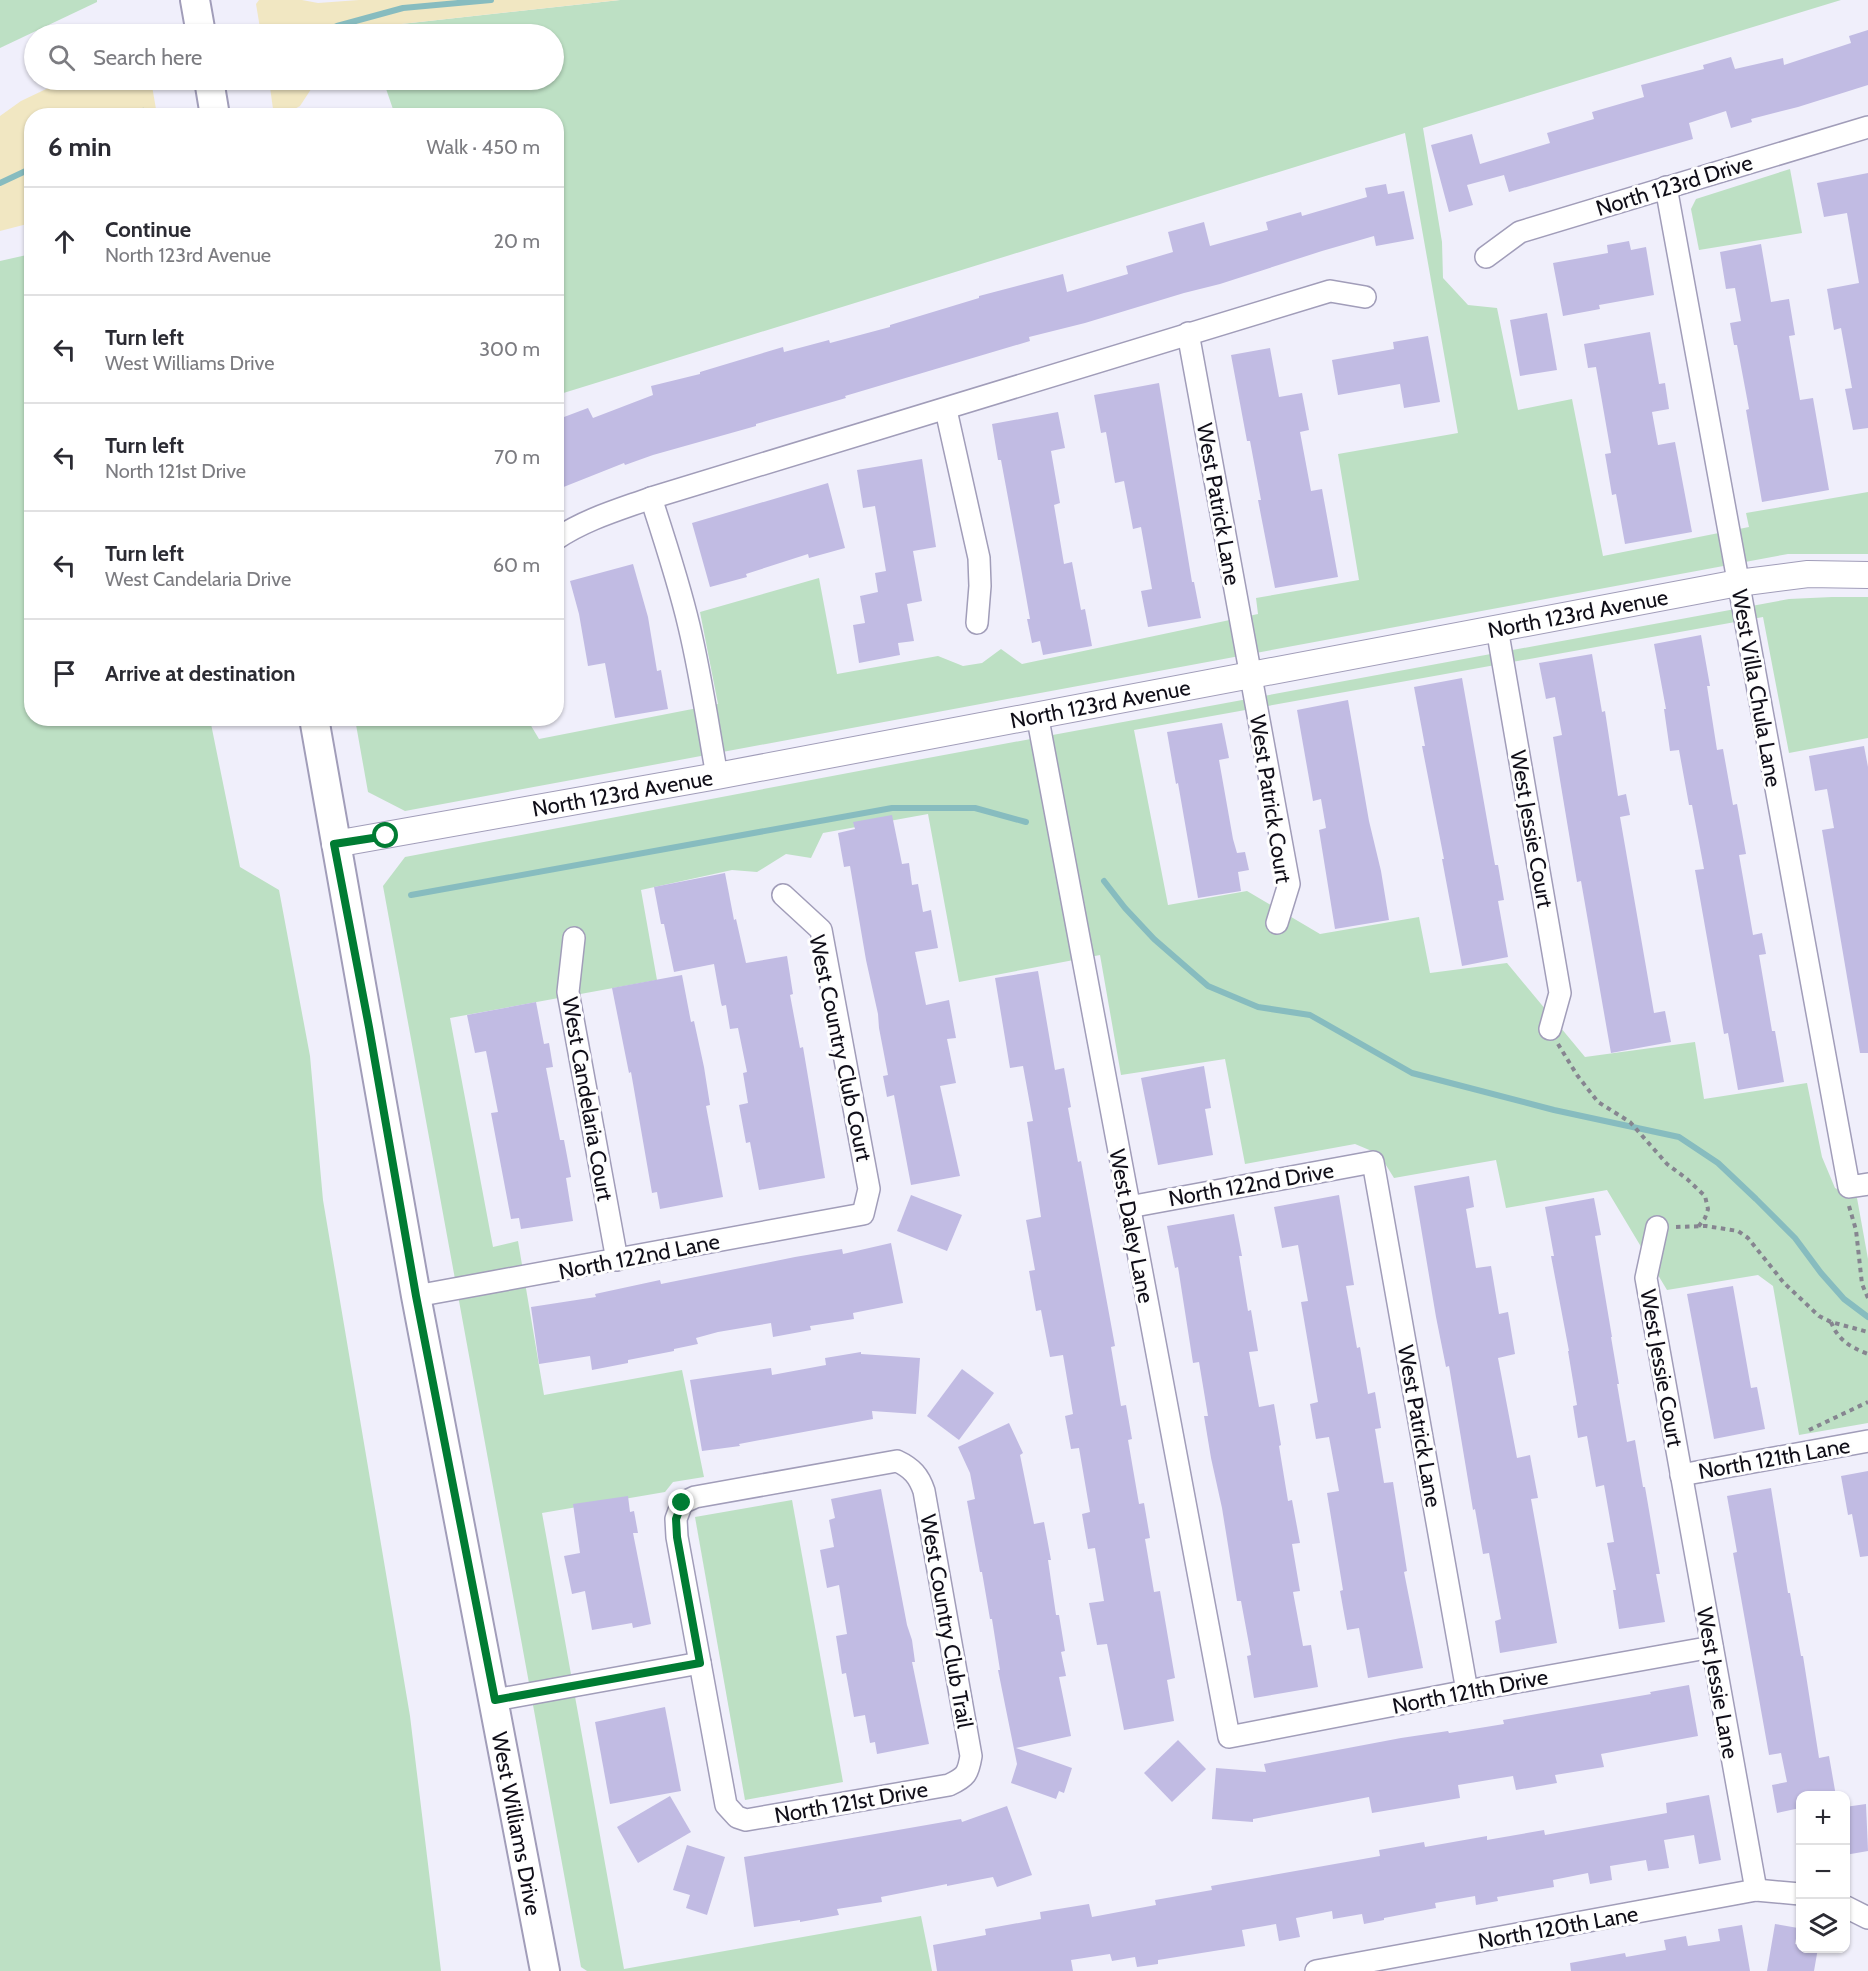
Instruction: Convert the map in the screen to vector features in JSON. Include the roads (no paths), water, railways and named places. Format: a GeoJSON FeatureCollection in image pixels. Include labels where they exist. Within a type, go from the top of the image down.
{"type":"FeatureCollection","features":[{"type":"Feature","properties":{"kind":"main road"},"geometry":{"type":"LineString","coordinates":[[195,0],[199,24]]}},
{"type":"Feature","properties":{"kind":"main road"},"geometry":{"type":"LineString","coordinates":[[211,90],[214,108]]}},
{"type":"Feature","properties":{"kind":"main road","name":"West Williams Drive"},"geometry":{"type":"LineString","coordinates":[[315,726],[334,844],[416,1296],[545,1971]]}},
{"type":"Feature","properties":{"kind":"street","name":"North 123rd Drive"},"geometry":{"type":"LineString","coordinates":[[1486,257],[1520,232],[1868,127]]}},
{"type":"Feature","properties":{"kind":"street","name":"West Villa Chula Lane"},"geometry":{"type":"LineString","coordinates":[[1666,188],[1737,583],[1859,1186]]}},
{"type":"Feature","properties":{"kind":"street"},"geometry":{"type":"LineString","coordinates":[[564,534],[597,517],[651,498],[946,410],[1188,333],[1330,291],[1365,297]]}},
{"type":"Feature","properties":{"kind":"street","name":"West Patrick Lane"},"geometry":{"type":"LineString","coordinates":[[1188,333],[1250,675]]}},
{"type":"Feature","properties":{"kind":"street"},"geometry":{"type":"LineString","coordinates":[[946,410],[979,558],[980,586],[977,623]]}},
{"type":"Feature","properties":{"kind":"street"},"geometry":{"type":"LineString","coordinates":[[651,498],[689,624],[717,776]]}},
{"type":"Feature","properties":{"kind":"street","name":"North 123rd Avenue"},"geometry":{"type":"LineString","coordinates":[[334,844],[717,776],[1737,583],[1808,574],[1868,575]]}},
{"type":"Feature","properties":{"kind":"street","name":"West Jessie Court"},"geometry":{"type":"LineString","coordinates":[[1497,628],[1560,993],[1550,1029]]}},
{"type":"Feature","properties":{"kind":"street","name":"West Patrick Court"},"geometry":{"type":"LineString","coordinates":[[1250,675],[1289,884],[1277,923]]}},
{"type":"Feature","properties":{"kind":"street","name":"West Daley Lane"},"geometry":{"type":"LineString","coordinates":[[1037,714],[1229,1737]]}},
{"type":"Feature","properties":{"kind":"street","name":"West Country Club Court"},"geometry":{"type":"LineString","coordinates":[[783,895],[821,930],[869,1189],[862,1214]]}},
{"type":"Feature","properties":{"kind":"street","name":"West Candelaria Court"},"geometry":{"type":"LineString","coordinates":[[574,938],[568,992],[617,1260]]}},
{"type":"Feature","properties":{"kind":"street","name":"West Patrick Lane"},"geometry":{"type":"LineString","coordinates":[[1373,1162],[1467,1691]]}},
{"type":"Feature","properties":{"kind":"street","name":"North 122nd Drive"},"geometry":{"type":"LineString","coordinates":[[1129,1207],[1373,1162]]}},
{"type":"Feature","properties":{"kind":"street","name":"North 122nd Lane"},"geometry":{"type":"LineString","coordinates":[[416,1296],[862,1214]]}},
{"type":"Feature","properties":{"kind":"street","name":"West Jessie Court"},"geometry":{"type":"LineString","coordinates":[[1657,1227],[1646,1278],[1681,1474]]}},
{"type":"Feature","properties":{"kind":"street","name":"North 121th Lane"},"geometry":{"type":"LineString","coordinates":[[1681,1474],[1868,1441]]}},
{"type":"Feature","properties":{"kind":"street","name":"West Country Club Trail"},"geometry":{"type":"LineString","coordinates":[[700,1663],[677,1537],[676,1519],[682,1503],[695,1497],[897,1461],[909,1467],[920,1479],[924,1491],[971,1756],[969,1768],[963,1778]]}},
{"type":"Feature","properties":{"kind":"street","name":"West Jessie Lane"},"geometry":{"type":"LineString","coordinates":[[1681,1474],[1756,1890]]}},
{"type":"Feature","properties":{"kind":"street","name":"North 121th Drive"},"geometry":{"type":"LineString","coordinates":[[1229,1737],[1712,1647]]}},
{"type":"Feature","properties":{"kind":"street"},"geometry":{"type":"LineString","coordinates":[[495,1700],[700,1663]]}},
{"type":"Feature","properties":{"kind":"street","name":"North 121st Drive"},"geometry":{"type":"LineString","coordinates":[[700,1663],[726,1805],[737,1817],[746,1820],[949,1785],[963,1778]]}},
{"type":"Feature","properties":{"kind":"street","name":"North 120th Lane"},"geometry":{"type":"LineString","coordinates":[[1316,1971],[1756,1890],[1796,1894]]}},
{"type":"Feature","properties":{"kind":"street"},"geometry":{"type":"LineString","coordinates":[[1850,1909],[1868,1918]]}},
{"type":"Feature","properties":{"kind":"waterway"},"geometry":{"type":"LineString","coordinates":[[344,24],[403,8],[491,0]]}},
{"type":"Feature","properties":{"kind":"waterway"},"geometry":{"type":"LineString","coordinates":[[0,183],[24,172]]}},
{"type":"Feature","properties":{"kind":"waterway"},"geometry":{"type":"LineString","coordinates":[[411,895],[892,808],[975,808],[1026,822]]}},
{"type":"Feature","properties":{"kind":"waterway"},"geometry":{"type":"LineString","coordinates":[[1104,881],[1154,939],[1208,986],[1258,1007],[1310,1015],[1412,1073],[1554,1110],[1679,1137],[1718,1163],[1756,1199],[1795,1238],[1844,1299],[1868,1317]]}}]}
